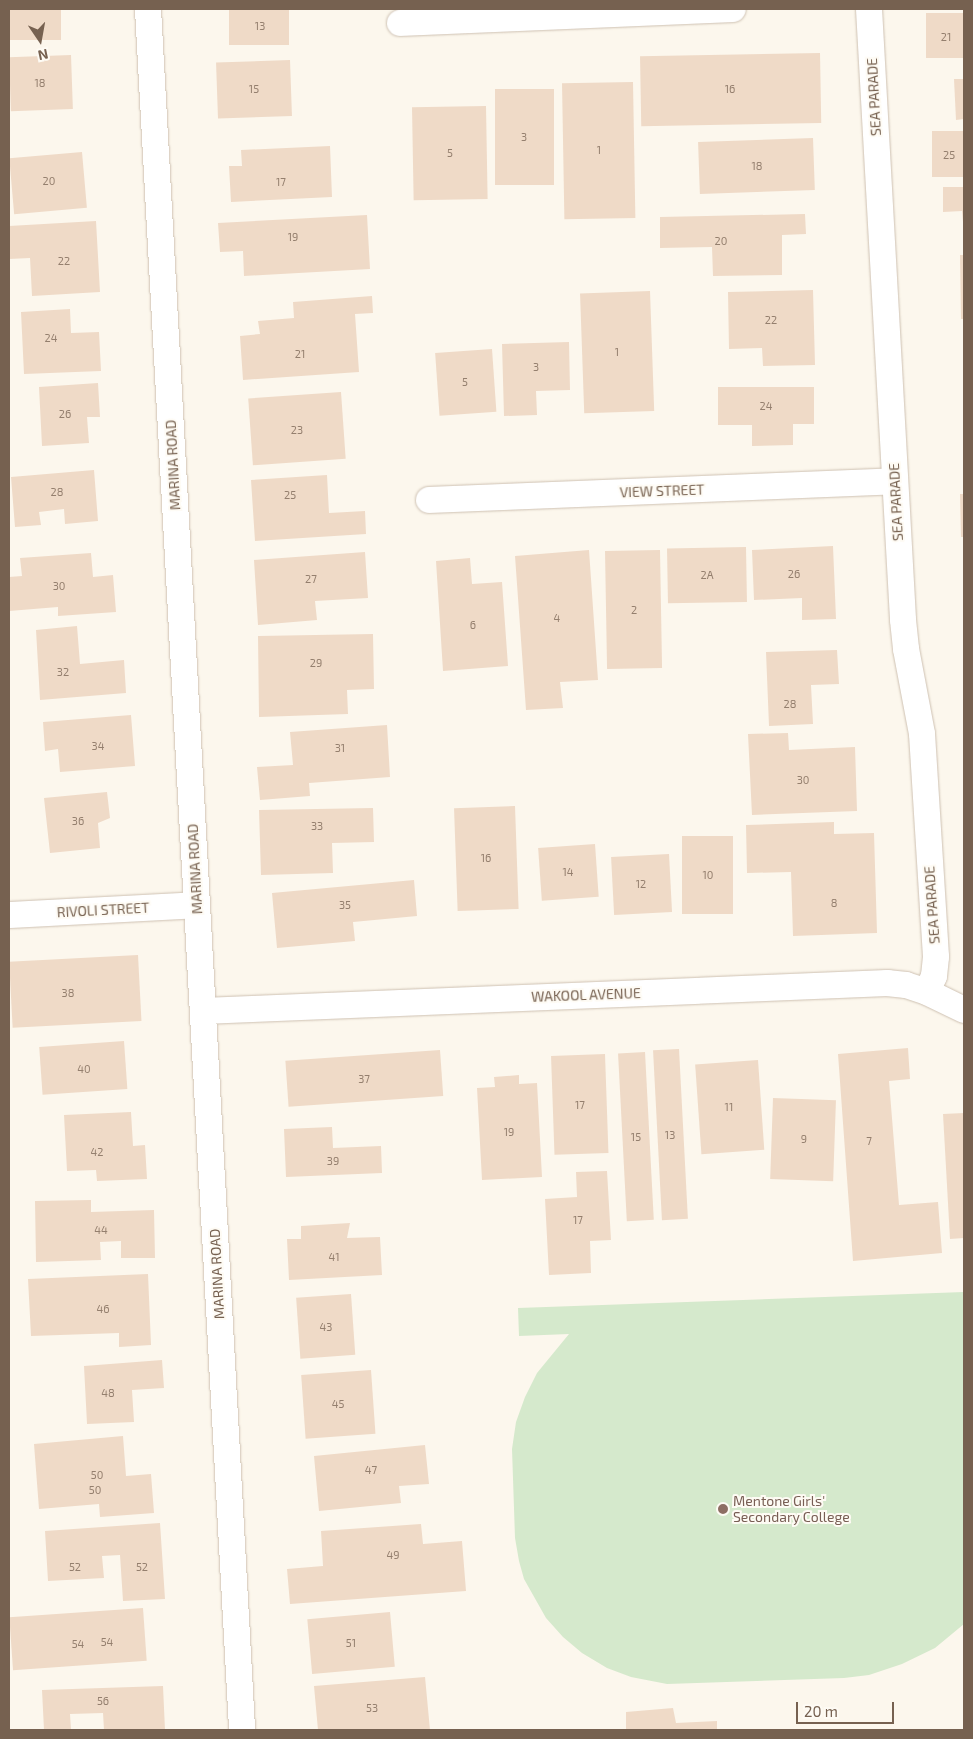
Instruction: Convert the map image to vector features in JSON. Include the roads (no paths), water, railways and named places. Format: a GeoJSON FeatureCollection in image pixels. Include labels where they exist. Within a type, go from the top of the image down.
{"type":"FeatureCollection","features":[{"type":"Feature","properties":{"kind":"street","name":"MARINA ROAD"},"geometry":{"type":"LineString","coordinates":[[148,9],[242,1730]]}},
{"type":"Feature","properties":{"kind":"street"},"geometry":{"type":"LineString","coordinates":[[400,23],[733,9]]}},
{"type":"Feature","properties":{"kind":"street","name":"SEA PARADE"},"geometry":{"type":"LineString","coordinates":[[869,9],[906,649],[922,734],[934,938],[934,976],[927,992]]}},
{"type":"Feature","properties":{"kind":"street","name":"VIEW STREET"},"geometry":{"type":"LineString","coordinates":[[429,500],[895,481]]}},
{"type":"Feature","properties":{"kind":"street","name":"RIVOLI STREET"},"geometry":{"type":"LineString","coordinates":[[9,915],[197,905]]}},
{"type":"Feature","properties":{"kind":"street","name":"WAKOOL AVENUE"},"geometry":{"type":"LineString","coordinates":[[203,1011],[858,984],[906,985],[927,992],[964,1010]]}},
{"type":"Feature","properties":{"kind":"place","name":"Mentone Girls' Secondary College"},"geometry":{"type":"Point","coordinates":[723,1509]}}]}
